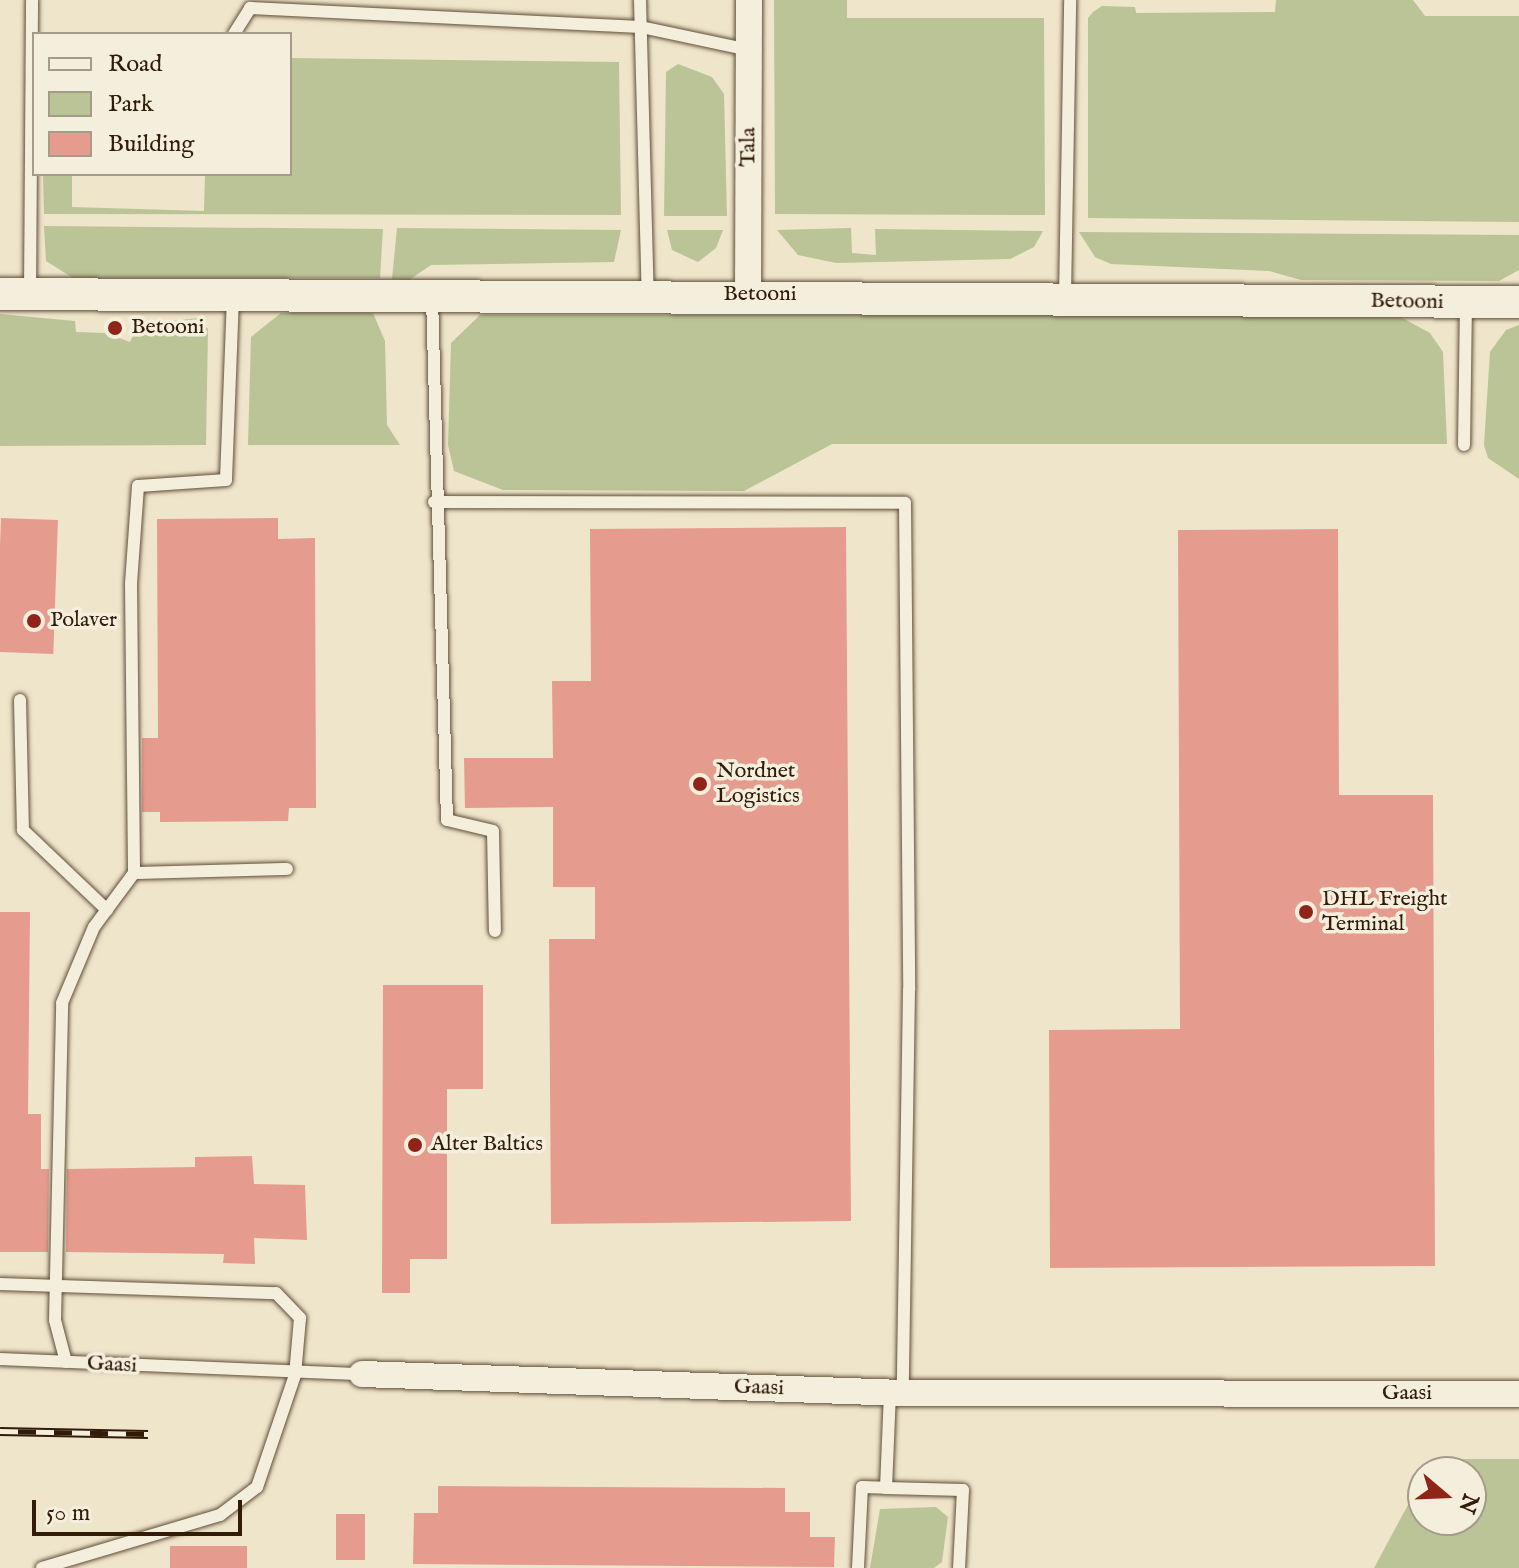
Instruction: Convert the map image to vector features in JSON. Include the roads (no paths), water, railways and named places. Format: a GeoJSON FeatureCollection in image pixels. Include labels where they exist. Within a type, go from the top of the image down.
{"type":"FeatureCollection","features":[{"type":"Feature","properties":{"kind":"street","name":"Tala"},"geometry":{"type":"LineString","coordinates":[[748,295],[749,0]]}},
{"type":"Feature","properties":{"kind":"street","name":"Betooni"},"geometry":{"type":"LineString","coordinates":[[15,294],[748,295],[1519,302]]}},
{"type":"Feature","properties":{"kind":"street","name":"Gaasi"},"geometry":{"type":"LineString","coordinates":[[362,1374],[896,1393],[1519,1394]]}},
{"type":"Feature","properties":{"kind":"lane"},"geometry":{"type":"LineString","coordinates":[[15,294],[32,141],[32,0]]}},
{"type":"Feature","properties":{"kind":"lane"},"geometry":{"type":"LineString","coordinates":[[640,0],[648,296]]}},
{"type":"Feature","properties":{"kind":"lane"},"geometry":{"type":"LineString","coordinates":[[1065,298],[1070,0]]}},
{"type":"Feature","properties":{"kind":"lane"},"geometry":{"type":"LineString","coordinates":[[235,32],[250,8],[641,27],[749,50]]}},
{"type":"Feature","properties":{"kind":"lane"},"geometry":{"type":"LineString","coordinates":[[66,1362],[55,1320],[62,1003],[107,910],[134,873],[131,583],[138,486],[226,480],[233,294]]}},
{"type":"Feature","properties":{"kind":"lane"},"geometry":{"type":"LineString","coordinates":[[432,294],[434,502],[443,585],[447,820],[493,831],[495,931]]}},
{"type":"Feature","properties":{"kind":"lane"},"geometry":{"type":"LineString","coordinates":[[1464,445],[1466,302]]}},
{"type":"Feature","properties":{"kind":"lane"},"geometry":{"type":"LineString","coordinates":[[434,502],[905,503],[909,990],[896,1393],[886,1488]]}},
{"type":"Feature","properties":{"kind":"lane"},"geometry":{"type":"LineString","coordinates":[[20,700],[23,830],[107,910]]}},
{"type":"Feature","properties":{"kind":"lane"},"geometry":{"type":"LineString","coordinates":[[134,873],[287,869]]}},
{"type":"Feature","properties":{"kind":"lane"},"geometry":{"type":"LineString","coordinates":[[0,1284],[276,1293],[300,1318],[295,1375],[257,1487],[220,1515],[42,1568]]}},
{"type":"Feature","properties":{"kind":"lane","name":"Gaasi"},"geometry":{"type":"LineString","coordinates":[[0,1359],[295,1375],[362,1374]]}},
{"type":"Feature","properties":{"kind":"lane"},"geometry":{"type":"LineString","coordinates":[[858,1568],[862,1487],[963,1490],[959,1568]]}},
{"type":"Feature","properties":{"kind":"railway"},"geometry":{"type":"LineString","coordinates":[[0,1431],[148,1434]]}},
{"type":"Feature","properties":{"kind":"place","name":"Betooni"},"geometry":{"type":"Point","coordinates":[115,328]}},
{"type":"Feature","properties":{"kind":"place","name":"Polaver"},"geometry":{"type":"Point","coordinates":[34,621]}},
{"type":"Feature","properties":{"kind":"place","name":"Nordnet Logistics"},"geometry":{"type":"Point","coordinates":[700,784]}},
{"type":"Feature","properties":{"kind":"place","name":"DHL Freight Terminal"},"geometry":{"type":"Point","coordinates":[1306,912]}},
{"type":"Feature","properties":{"kind":"place","name":"Alter Baltics"},"geometry":{"type":"Point","coordinates":[415,1145]}}]}
